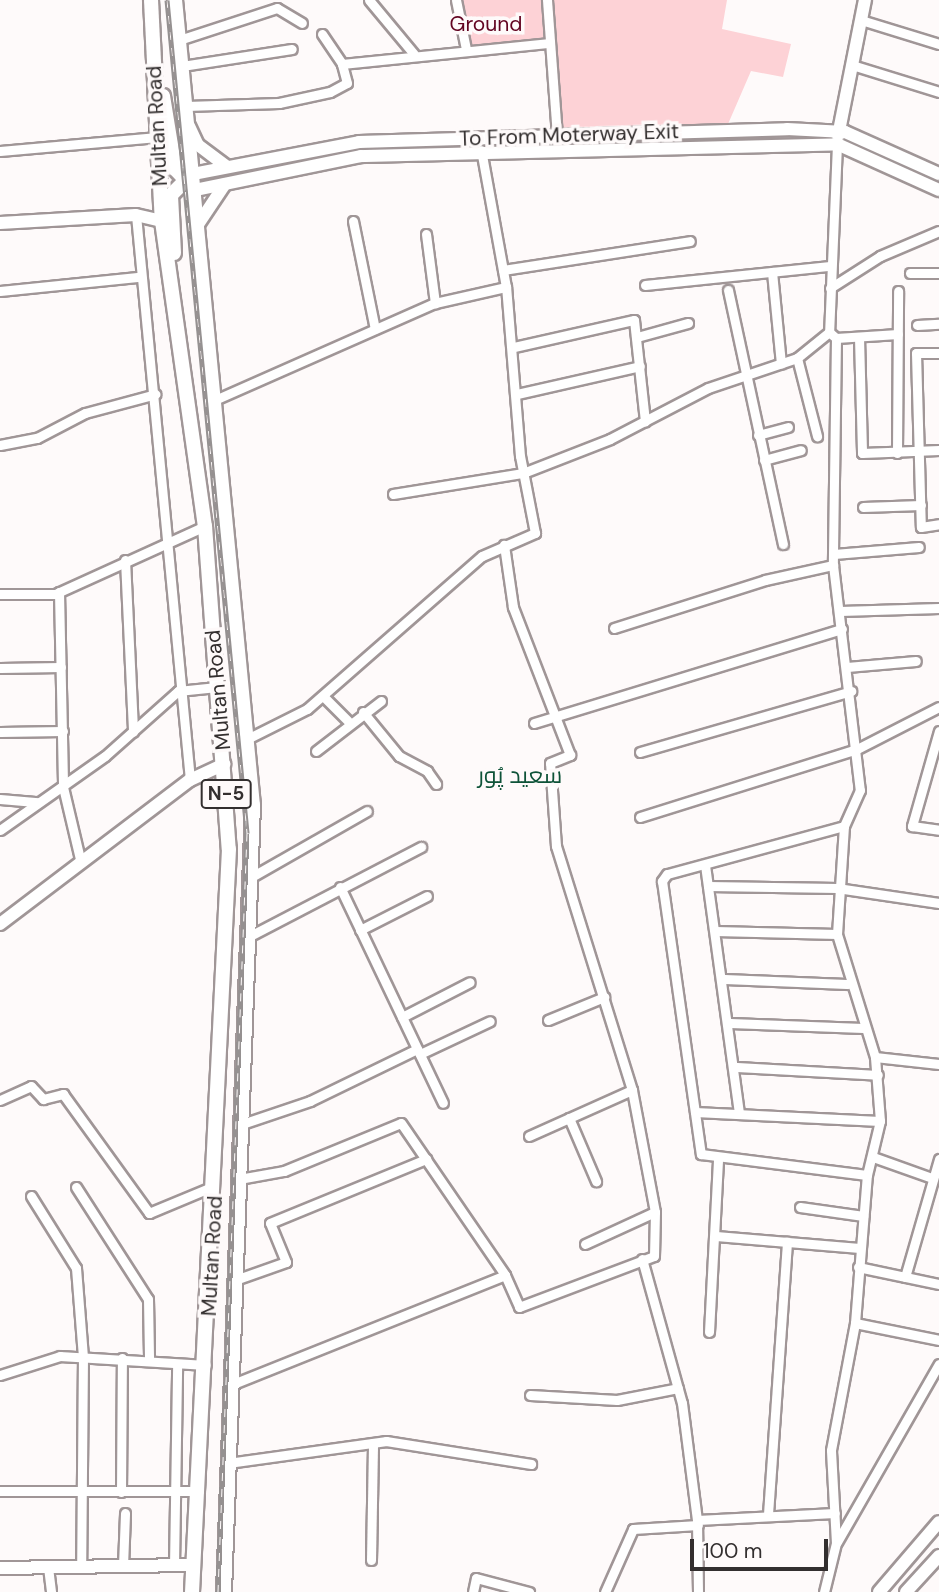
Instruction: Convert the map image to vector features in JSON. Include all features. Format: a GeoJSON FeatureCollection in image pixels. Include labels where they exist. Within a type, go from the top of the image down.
{"type":"FeatureCollection","features":[{"type":"Feature","properties":{"kind":"main road","name":"Multan Road"},"geometry":{"type":"LineString","coordinates":[[151,0],[162,221],[205,526],[225,764],[227,910],[208,1366],[192,1592]]}},
{"type":"Feature","properties":{"kind":"main road","name":"Multan Road"},"geometry":{"type":"LineString","coordinates":[[175,0],[188,123],[190,182],[217,398],[247,739],[253,876],[234,1280],[225,1592]]}},
{"type":"Feature","properties":{"kind":"main road"},"geometry":{"type":"LineString","coordinates":[[838,137],[865,0]]}},
{"type":"Feature","properties":{"kind":"main road"},"geometry":{"type":"LineString","coordinates":[[155,73],[174,169],[190,182],[171,195],[176,250],[169,268]]}},
{"type":"Feature","properties":{"kind":"main road"},"geometry":{"type":"LineString","coordinates":[[188,123],[198,145],[227,167]]}},
{"type":"Feature","properties":{"kind":"main road","name":"To From Moterway Exit"},"geometry":{"type":"LineString","coordinates":[[190,182],[227,167],[359,142],[557,135],[838,137],[939,174]]}},
{"type":"Feature","properties":{"kind":"main road","name":"To From Moterway Exit"},"geometry":{"type":"LineString","coordinates":[[190,182],[225,184],[361,156],[838,137],[939,190]]}},
{"type":"Feature","properties":{"kind":"main road"},"geometry":{"type":"LineString","coordinates":[[197,226],[225,184]]}},
{"type":"Feature","properties":{"kind":"main road"},"geometry":{"type":"LineString","coordinates":[[0,223],[136,215],[162,221]]}},
{"type":"Feature","properties":{"kind":"main road"},"geometry":{"type":"LineString","coordinates":[[0,924],[190,780],[225,764]]}},
{"type":"Feature","properties":{"kind":"main road"},"geometry":{"type":"LineString","coordinates":[[879,1592],[939,1522]]}},
{"type":"Feature","properties":{"kind":"main road"},"geometry":{"type":"LineString","coordinates":[[906,1592],[939,1556]]}},
{"type":"Feature","properties":{"kind":"main road"},"geometry":{"type":"LineString","coordinates":[[0,1568],[194,1565]]}},
{"type":"Feature","properties":{"kind":"street"},"geometry":{"type":"LineString","coordinates":[[369,0],[414,54]]}},
{"type":"Feature","properties":{"kind":"street"},"geometry":{"type":"LineString","coordinates":[[456,0],[466,49]]}},
{"type":"Feature","properties":{"kind":"street"},"geometry":{"type":"LineString","coordinates":[[547,0],[557,135]]}},
{"type":"Feature","properties":{"kind":"street"},"geometry":{"type":"LineString","coordinates":[[179,40],[277,8],[302,23]]}},
{"type":"Feature","properties":{"kind":"street"},"geometry":{"type":"LineString","coordinates":[[861,20],[939,44]]}},
{"type":"Feature","properties":{"kind":"street"},"geometry":{"type":"LineString","coordinates":[[186,106],[279,103],[331,92],[347,83],[342,64],[322,34]]}},
{"type":"Feature","properties":{"kind":"street"},"geometry":{"type":"LineString","coordinates":[[342,64],[414,54],[550,43]]}},
{"type":"Feature","properties":{"kind":"street"},"geometry":{"type":"LineString","coordinates":[[182,66],[292,49]]}},
{"type":"Feature","properties":{"kind":"street"},"geometry":{"type":"LineString","coordinates":[[852,65],[939,92]]}},
{"type":"Feature","properties":{"kind":"street"},"geometry":{"type":"LineString","coordinates":[[0,151],[157,137]]}},
{"type":"Feature","properties":{"kind":"street"},"geometry":{"type":"LineString","coordinates":[[824,1592],[836,1543],[831,1450],[855,1323],[867,1175],[880,1121],[875,1057],[848,984],[837,934],[837,888],[844,826],[860,790],[851,691],[833,565],[833,335],[830,266],[838,137]]}},
{"type":"Feature","properties":{"kind":"street"},"geometry":{"type":"LineString","coordinates":[[247,739],[323,696],[474,563],[504,545],[535,533],[523,473],[514,347],[506,287],[481,150]]}},
{"type":"Feature","properties":{"kind":"street"},"geometry":{"type":"LineString","coordinates":[[136,215],[137,277],[156,394],[178,691],[190,780]]}},
{"type":"Feature","properties":{"kind":"street"},"geometry":{"type":"LineString","coordinates":[[353,221],[375,329]]}},
{"type":"Feature","properties":{"kind":"street"},"geometry":{"type":"LineString","coordinates":[[830,288],[880,256],[939,231]]}},
{"type":"Feature","properties":{"kind":"street"},"geometry":{"type":"LineString","coordinates":[[426,234],[435,303]]}},
{"type":"Feature","properties":{"kind":"street"},"geometry":{"type":"LineString","coordinates":[[503,270],[690,241]]}},
{"type":"Feature","properties":{"kind":"street"},"geometry":{"type":"LineString","coordinates":[[645,285],[830,266]]}},
{"type":"Feature","properties":{"kind":"street"},"geometry":{"type":"LineString","coordinates":[[772,272],[781,364]]}},
{"type":"Feature","properties":{"kind":"street"},"geometry":{"type":"LineString","coordinates":[[910,273],[939,273]]}},
{"type":"Feature","properties":{"kind":"street"},"geometry":{"type":"LineString","coordinates":[[0,291],[137,277]]}},
{"type":"Feature","properties":{"kind":"street"},"geometry":{"type":"LineString","coordinates":[[217,398],[435,303],[506,287]]}},
{"type":"Feature","properties":{"kind":"street"},"geometry":{"type":"LineString","coordinates":[[728,290],[744,377],[783,544]]}},
{"type":"Feature","properties":{"kind":"street"},"geometry":{"type":"LineString","coordinates":[[897,453],[898,291]]}},
{"type":"Feature","properties":{"kind":"street"},"geometry":{"type":"LineString","coordinates":[[514,347],[634,320],[645,421]]}},
{"type":"Feature","properties":{"kind":"street"},"geometry":{"type":"LineString","coordinates":[[636,337],[688,323]]}},
{"type":"Feature","properties":{"kind":"street"},"geometry":{"type":"LineString","coordinates":[[917,325],[939,324]]}},
{"type":"Feature","properties":{"kind":"street"},"geometry":{"type":"LineString","coordinates":[[393,494],[523,473],[744,377],[797,358],[833,335],[859,337],[898,334]]}},
{"type":"Feature","properties":{"kind":"street"},"geometry":{"type":"LineString","coordinates":[[859,337],[861,451],[897,453],[939,450]]}},
{"type":"Feature","properties":{"kind":"street"},"geometry":{"type":"LineString","coordinates":[[939,353],[916,353],[921,527],[939,524]]}},
{"type":"Feature","properties":{"kind":"street"},"geometry":{"type":"LineString","coordinates":[[797,358],[817,436]]}},
{"type":"Feature","properties":{"kind":"street"},"geometry":{"type":"LineString","coordinates":[[517,394],[640,366]]}},
{"type":"Feature","properties":{"kind":"street"},"geometry":{"type":"LineString","coordinates":[[0,445],[37,438],[85,412],[156,394]]}},
{"type":"Feature","properties":{"kind":"street"},"geometry":{"type":"LineString","coordinates":[[758,435],[788,427]]}},
{"type":"Feature","properties":{"kind":"street"},"geometry":{"type":"LineString","coordinates":[[764,460],[801,450]]}},
{"type":"Feature","properties":{"kind":"street"},"geometry":{"type":"LineString","coordinates":[[863,507],[920,505]]}},
{"type":"Feature","properties":{"kind":"street"},"geometry":{"type":"LineString","coordinates":[[0,594],[59,592],[167,540],[205,526]]}},
{"type":"Feature","properties":{"kind":"street"},"geometry":{"type":"LineString","coordinates":[[239,1179],[284,1171],[401,1123],[505,1275],[519,1307],[654,1256],[655,1212],[632,1090],[556,846],[550,763],[570,755],[513,607],[504,545]]}},
{"type":"Feature","properties":{"kind":"street"},"geometry":{"type":"LineString","coordinates":[[834,554],[919,547]]}},
{"type":"Feature","properties":{"kind":"street"},"geometry":{"type":"LineString","coordinates":[[125,560],[133,732]]}},
{"type":"Feature","properties":{"kind":"street"},"geometry":{"type":"LineString","coordinates":[[614,628],[765,580],[833,565]]}},
{"type":"Feature","properties":{"kind":"street"},"geometry":{"type":"LineString","coordinates":[[59,592],[63,787],[81,863]]}},
{"type":"Feature","properties":{"kind":"street"},"geometry":{"type":"LineString","coordinates":[[840,611],[939,608]]}},
{"type":"Feature","properties":{"kind":"street"},"geometry":{"type":"LineString","coordinates":[[534,723],[842,629]]}},
{"type":"Feature","properties":{"kind":"street"},"geometry":{"type":"LineString","coordinates":[[848,667],[916,661]]}},
{"type":"Feature","properties":{"kind":"street"},"geometry":{"type":"LineString","coordinates":[[0,668],[61,667]]}},
{"type":"Feature","properties":{"kind":"street"},"geometry":{"type":"LineString","coordinates":[[0,830],[63,787],[133,732],[178,691],[217,687]]}},
{"type":"Feature","properties":{"kind":"street"},"geometry":{"type":"LineString","coordinates":[[640,752],[851,691]]}},
{"type":"Feature","properties":{"kind":"street"},"geometry":{"type":"LineString","coordinates":[[323,696],[348,721]]}},
{"type":"Feature","properties":{"kind":"street"},"geometry":{"type":"LineString","coordinates":[[316,751],[348,721],[381,701]]}},
{"type":"Feature","properties":{"kind":"street"},"geometry":{"type":"LineString","coordinates":[[640,817],[857,749],[939,707]]}},
{"type":"Feature","properties":{"kind":"street"},"geometry":{"type":"LineString","coordinates":[[363,712],[399,756],[427,771],[436,784]]}},
{"type":"Feature","properties":{"kind":"street"},"geometry":{"type":"LineString","coordinates":[[0,732],[62,732]]}},
{"type":"Feature","properties":{"kind":"street"},"geometry":{"type":"LineString","coordinates":[[939,732],[912,826],[939,830]]}},
{"type":"Feature","properties":{"kind":"street"},"geometry":{"type":"LineString","coordinates":[[0,799],[38,802]]}},
{"type":"Feature","properties":{"kind":"street"},"geometry":{"type":"LineString","coordinates":[[253,876],[367,811]]}},
{"type":"Feature","properties":{"kind":"street"},"geometry":{"type":"LineString","coordinates":[[844,826],[667,874],[662,881],[701,1154],[718,1159],[867,1175]]}},
{"type":"Feature","properties":{"kind":"street"},"geometry":{"type":"LineString","coordinates":[[250,936],[421,847]]}},
{"type":"Feature","properties":{"kind":"street"},"geometry":{"type":"LineString","coordinates":[[705,865],[737,1067],[739,1114]]}},
{"type":"Feature","properties":{"kind":"street"},"geometry":{"type":"LineString","coordinates":[[708,886],[837,888],[939,903]]}},
{"type":"Feature","properties":{"kind":"street"},"geometry":{"type":"LineString","coordinates":[[340,887],[443,1103]]}},
{"type":"Feature","properties":{"kind":"street"},"geometry":{"type":"LineString","coordinates":[[360,930],[427,897]]}},
{"type":"Feature","properties":{"kind":"street"},"geometry":{"type":"LineString","coordinates":[[715,932],[837,934]]}},
{"type":"Feature","properties":{"kind":"street"},"geometry":{"type":"LineString","coordinates":[[723,979],[848,984]]}},
{"type":"Feature","properties":{"kind":"street"},"geometry":{"type":"LineString","coordinates":[[402,1017],[470,982]]}},
{"type":"Feature","properties":{"kind":"street"},"geometry":{"type":"LineString","coordinates":[[548,1020],[604,997]]}},
{"type":"Feature","properties":{"kind":"street"},"geometry":{"type":"LineString","coordinates":[[242,1124],[335,1090],[490,1021]]}},
{"type":"Feature","properties":{"kind":"street"},"geometry":{"type":"LineString","coordinates":[[730,1023],[863,1028]]}},
{"type":"Feature","properties":{"kind":"street"},"geometry":{"type":"LineString","coordinates":[[875,1057],[939,1064]]}},
{"type":"Feature","properties":{"kind":"street"},"geometry":{"type":"LineString","coordinates":[[737,1067],[878,1075]]}},
{"type":"Feature","properties":{"kind":"street"},"geometry":{"type":"LineString","coordinates":[[0,1100],[31,1086],[43,1099],[64,1094],[149,1213],[215,1185]]}},
{"type":"Feature","properties":{"kind":"street"},"geometry":{"type":"LineString","coordinates":[[529,1136],[632,1090]]}},
{"type":"Feature","properties":{"kind":"street"},"geometry":{"type":"LineString","coordinates":[[695,1112],[880,1121]]}},
{"type":"Feature","properties":{"kind":"street"},"geometry":{"type":"LineString","coordinates":[[569,1118],[596,1181]]}},
{"type":"Feature","properties":{"kind":"street"},"geometry":{"type":"LineString","coordinates":[[873,1157],[932,1178]]}},
{"type":"Feature","properties":{"kind":"street"},"geometry":{"type":"LineString","coordinates":[[234,1280],[286,1262],[270,1223],[426,1159]]}},
{"type":"Feature","properties":{"kind":"street"},"geometry":{"type":"LineString","coordinates":[[709,1332],[718,1159]]}},
{"type":"Feature","properties":{"kind":"street"},"geometry":{"type":"LineString","coordinates":[[905,1277],[939,1159]]}},
{"type":"Feature","properties":{"kind":"street"},"geometry":{"type":"LineString","coordinates":[[76,1187],[148,1299],[149,1359]]}},
{"type":"Feature","properties":{"kind":"street"},"geometry":{"type":"LineString","coordinates":[[31,1196],[72,1252],[83,1356],[78,1492],[81,1567]]}},
{"type":"Feature","properties":{"kind":"street"},"geometry":{"type":"LineString","coordinates":[[800,1208],[863,1216]]}},
{"type":"Feature","properties":{"kind":"street"},"geometry":{"type":"LineString","coordinates":[[585,1244],[655,1212]]}},
{"type":"Feature","properties":{"kind":"street"},"geometry":{"type":"LineString","coordinates":[[716,1236],[860,1248]]}},
{"type":"Feature","properties":{"kind":"street"},"geometry":{"type":"LineString","coordinates":[[768,1514],[787,1242]]}},
{"type":"Feature","properties":{"kind":"street"},"geometry":{"type":"LineString","coordinates":[[642,1259],[678,1388],[697,1523],[698,1592]]}},
{"type":"Feature","properties":{"kind":"street"},"geometry":{"type":"LineString","coordinates":[[858,1267],[939,1284]]}},
{"type":"Feature","properties":{"kind":"street"},"geometry":{"type":"LineString","coordinates":[[233,1384],[505,1275]]}},
{"type":"Feature","properties":{"kind":"street"},"geometry":{"type":"LineString","coordinates":[[855,1323],[939,1340]]}},
{"type":"Feature","properties":{"kind":"street"},"geometry":{"type":"LineString","coordinates":[[0,1375],[47,1358],[83,1356],[149,1359],[208,1366]]}},
{"type":"Feature","properties":{"kind":"street"},"geometry":{"type":"LineString","coordinates":[[121,1493],[122,1358]]}},
{"type":"Feature","properties":{"kind":"street"},"geometry":{"type":"LineString","coordinates":[[174,1566],[177,1364]]}},
{"type":"Feature","properties":{"kind":"street"},"geometry":{"type":"LineString","coordinates":[[836,1543],[939,1364]]}},
{"type":"Feature","properties":{"kind":"street"},"geometry":{"type":"LineString","coordinates":[[530,1395],[617,1400],[678,1388]]}},
{"type":"Feature","properties":{"kind":"street"},"geometry":{"type":"LineString","coordinates":[[228,1463],[373,1443],[463,1449],[531,1464]]}},
{"type":"Feature","properties":{"kind":"street"},"geometry":{"type":"LineString","coordinates":[[371,1560],[373,1443]]}},
{"type":"Feature","properties":{"kind":"street"},"geometry":{"type":"LineString","coordinates":[[0,1491],[199,1492]]}},
{"type":"Feature","properties":{"kind":"street"},"geometry":{"type":"LineString","coordinates":[[123,1566],[125,1513]]}},
{"type":"Feature","properties":{"kind":"street"},"geometry":{"type":"LineString","coordinates":[[605,1592],[633,1529],[768,1514],[835,1513]]}},
{"type":"Feature","properties":{"kind":"street"},"geometry":{"type":"LineString","coordinates":[[48,1567],[51,1592]]}},
{"type":"Feature","properties":{"kind":"street"},"geometry":{"type":"LineString","coordinates":[[473,1592],[476,1578],[529,1592]]}},
{"type":"Feature","properties":{"kind":"green space","name":"Ground"},"geometry":{"type":"Polygon","coordinates":[[[456,0],[727,0],[722,29],[791,44],[783,77],[751,71],[725,131],[557,135],[550,43],[466,49],[456,0]]]}},
{"type":"Feature","properties":{"kind":"railway"},"geometry":{"type":"LineString","coordinates":[[167,0],[247,833],[218,1592]]}},
{"type":"Feature","properties":{"kind":"district","name":"سعید پُور"},"geometry":{"type":"Point","coordinates":[520,775]}}]}
